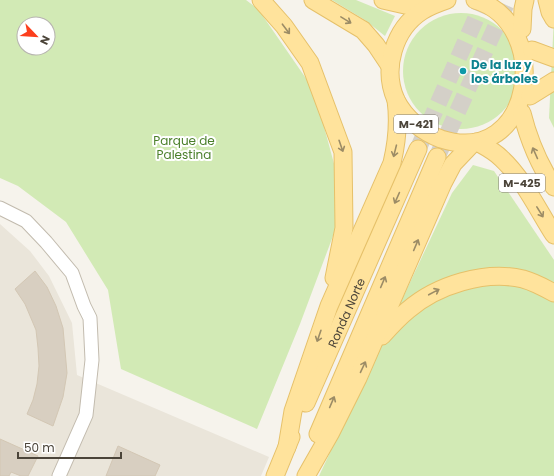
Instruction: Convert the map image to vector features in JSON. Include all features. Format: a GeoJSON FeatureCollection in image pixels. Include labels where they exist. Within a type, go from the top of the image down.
{"type":"FeatureCollection","features":[{"type":"Feature","properties":{"kind":"main road"},"geometry":{"type":"LineString","coordinates":[[260,0],[284,26],[310,63],[343,152],[344,228],[329,306]]}},
{"type":"Feature","properties":{"kind":"main road","name":"M-421"},"geometry":{"type":"LineString","coordinates":[[313,0],[363,30],[376,45],[390,66]]}},
{"type":"Feature","properties":{"kind":"main road","name":"M-421"},"geometry":{"type":"LineString","coordinates":[[383,0],[405,5],[441,2]]}},
{"type":"Feature","properties":{"kind":"main road","name":"M-421"},"geometry":{"type":"LineString","coordinates":[[441,2],[421,11],[409,22],[400,35],[393,50],[390,66],[391,80],[396,98],[403,111],[410,119],[433,136],[448,141],[475,142],[494,136],[509,126],[522,113],[530,96],[534,82],[535,63],[532,50],[522,29],[507,13],[489,3],[475,0]]}},
{"type":"Feature","properties":{"kind":"main road"},"geometry":{"type":"LineString","coordinates":[[522,29],[525,0]]}},
{"type":"Feature","properties":{"kind":"main road"},"geometry":{"type":"LineString","coordinates":[[547,0],[550,12],[554,19]]}},
{"type":"Feature","properties":{"kind":"main road"},"geometry":{"type":"LineString","coordinates":[[532,50],[554,58]]}},
{"type":"Feature","properties":{"kind":"main road"},"geometry":{"type":"LineString","coordinates":[[530,96],[554,81]]}},
{"type":"Feature","properties":{"kind":"main road"},"geometry":{"type":"LineString","coordinates":[[287,447],[293,412],[329,306],[392,163],[397,142],[398,124],[396,98]]}},
{"type":"Feature","properties":{"kind":"main road","name":"M-425"},"geometry":{"type":"LineString","coordinates":[[522,113],[533,150],[542,169],[554,187]]}},
{"type":"Feature","properties":{"kind":"main road"},"geometry":{"type":"LineString","coordinates":[[306,476],[331,432],[373,345],[443,183],[453,164],[475,142]]}},
{"type":"Feature","properties":{"kind":"main road","name":"M-425"},"geometry":{"type":"LineString","coordinates":[[475,142],[492,151],[502,159],[522,184],[554,235]]}},
{"type":"Feature","properties":{"kind":"main road","name":"Ronda Norte"},"geometry":{"type":"LineString","coordinates":[[275,476],[418,149]]}},
{"type":"Feature","properties":{"kind":"main road","name":"Ronda Norte"},"geometry":{"type":"LineString","coordinates":[[300,476],[437,157]]}},
{"type":"Feature","properties":{"kind":"main road"},"geometry":{"type":"LineString","coordinates":[[373,345],[408,309],[439,290],[455,284],[473,279],[501,277],[523,279],[544,287],[554,293]]}},
{"type":"Feature","properties":{"kind":"street"},"geometry":{"type":"LineString","coordinates":[[0,208],[26,221],[72,273],[90,318],[92,360],[86,415],[59,476]]}},
{"type":"Feature","properties":{"kind":"shaded area"},"geometry":{"type":"Polygon","coordinates":[[[0,224],[30,251],[49,276],[72,323],[77,375],[269,457],[261,476],[0,476],[0,224]]]}},
{"type":"Feature","properties":{"kind":"green space","name":"Parque de Palestina"},"geometry":{"type":"Polygon","coordinates":[[[0,0],[246,0],[258,9],[314,90],[345,204],[300,324],[257,429],[121,369],[108,290],[66,222],[18,186],[0,178],[0,0]]]}},
{"type":"Feature","properties":{"kind":"green space"},"geometry":{"type":"Polygon","coordinates":[[[332,0],[356,0],[395,16],[385,36],[365,20],[332,0]]]}},
{"type":"Feature","properties":{"kind":"green space"},"geometry":{"type":"Polygon","coordinates":[[[461,13],[472,14],[483,18],[502,30],[514,49],[518,60],[518,82],[514,93],[502,112],[483,124],[472,128],[461,129],[450,128],[439,124],[420,112],[408,93],[404,82],[403,71],[404,60],[408,49],[420,30],[439,18],[450,14],[461,13]]]}},
{"type":"Feature","properties":{"kind":"green space"},"geometry":{"type":"Polygon","coordinates":[[[554,17],[554,128],[549,118],[554,17]]]}},
{"type":"Feature","properties":{"kind":"green space"},"geometry":{"type":"Polygon","coordinates":[[[473,165],[494,171],[554,260],[554,476],[319,476],[452,193],[473,165]]]}},
{"type":"Feature","properties":{"kind":"building"},"geometry":{"type":"Polygon","coordinates":[[[35,271],[47,287],[56,306],[63,328],[67,373],[63,397],[53,426],[27,414],[33,400],[37,384],[39,366],[38,348],[36,330],[25,304],[15,289],[35,271]]]}},
{"type":"Feature","properties":{"kind":"building"},"geometry":{"type":"Polygon","coordinates":[[[0,439],[38,456],[28,476],[21,476],[11,472],[9,476],[0,476],[0,439]]]}},
{"type":"Feature","properties":{"kind":"building"},"geometry":{"type":"Polygon","coordinates":[[[118,446],[160,465],[155,476],[106,476],[118,446]]]}},
{"type":"Feature","properties":{"kind":"tunnel"},"geometry":{"type":"LineString","coordinates":[[418,149],[484,0]]}},
{"type":"Feature","properties":{"kind":"tunnel"},"geometry":{"type":"LineString","coordinates":[[437,157],[508,0]]}},
{"type":"Feature","properties":{"kind":"place","name":"De la luz y los árboles"},"geometry":{"type":"Point","coordinates":[463,71]}}]}
